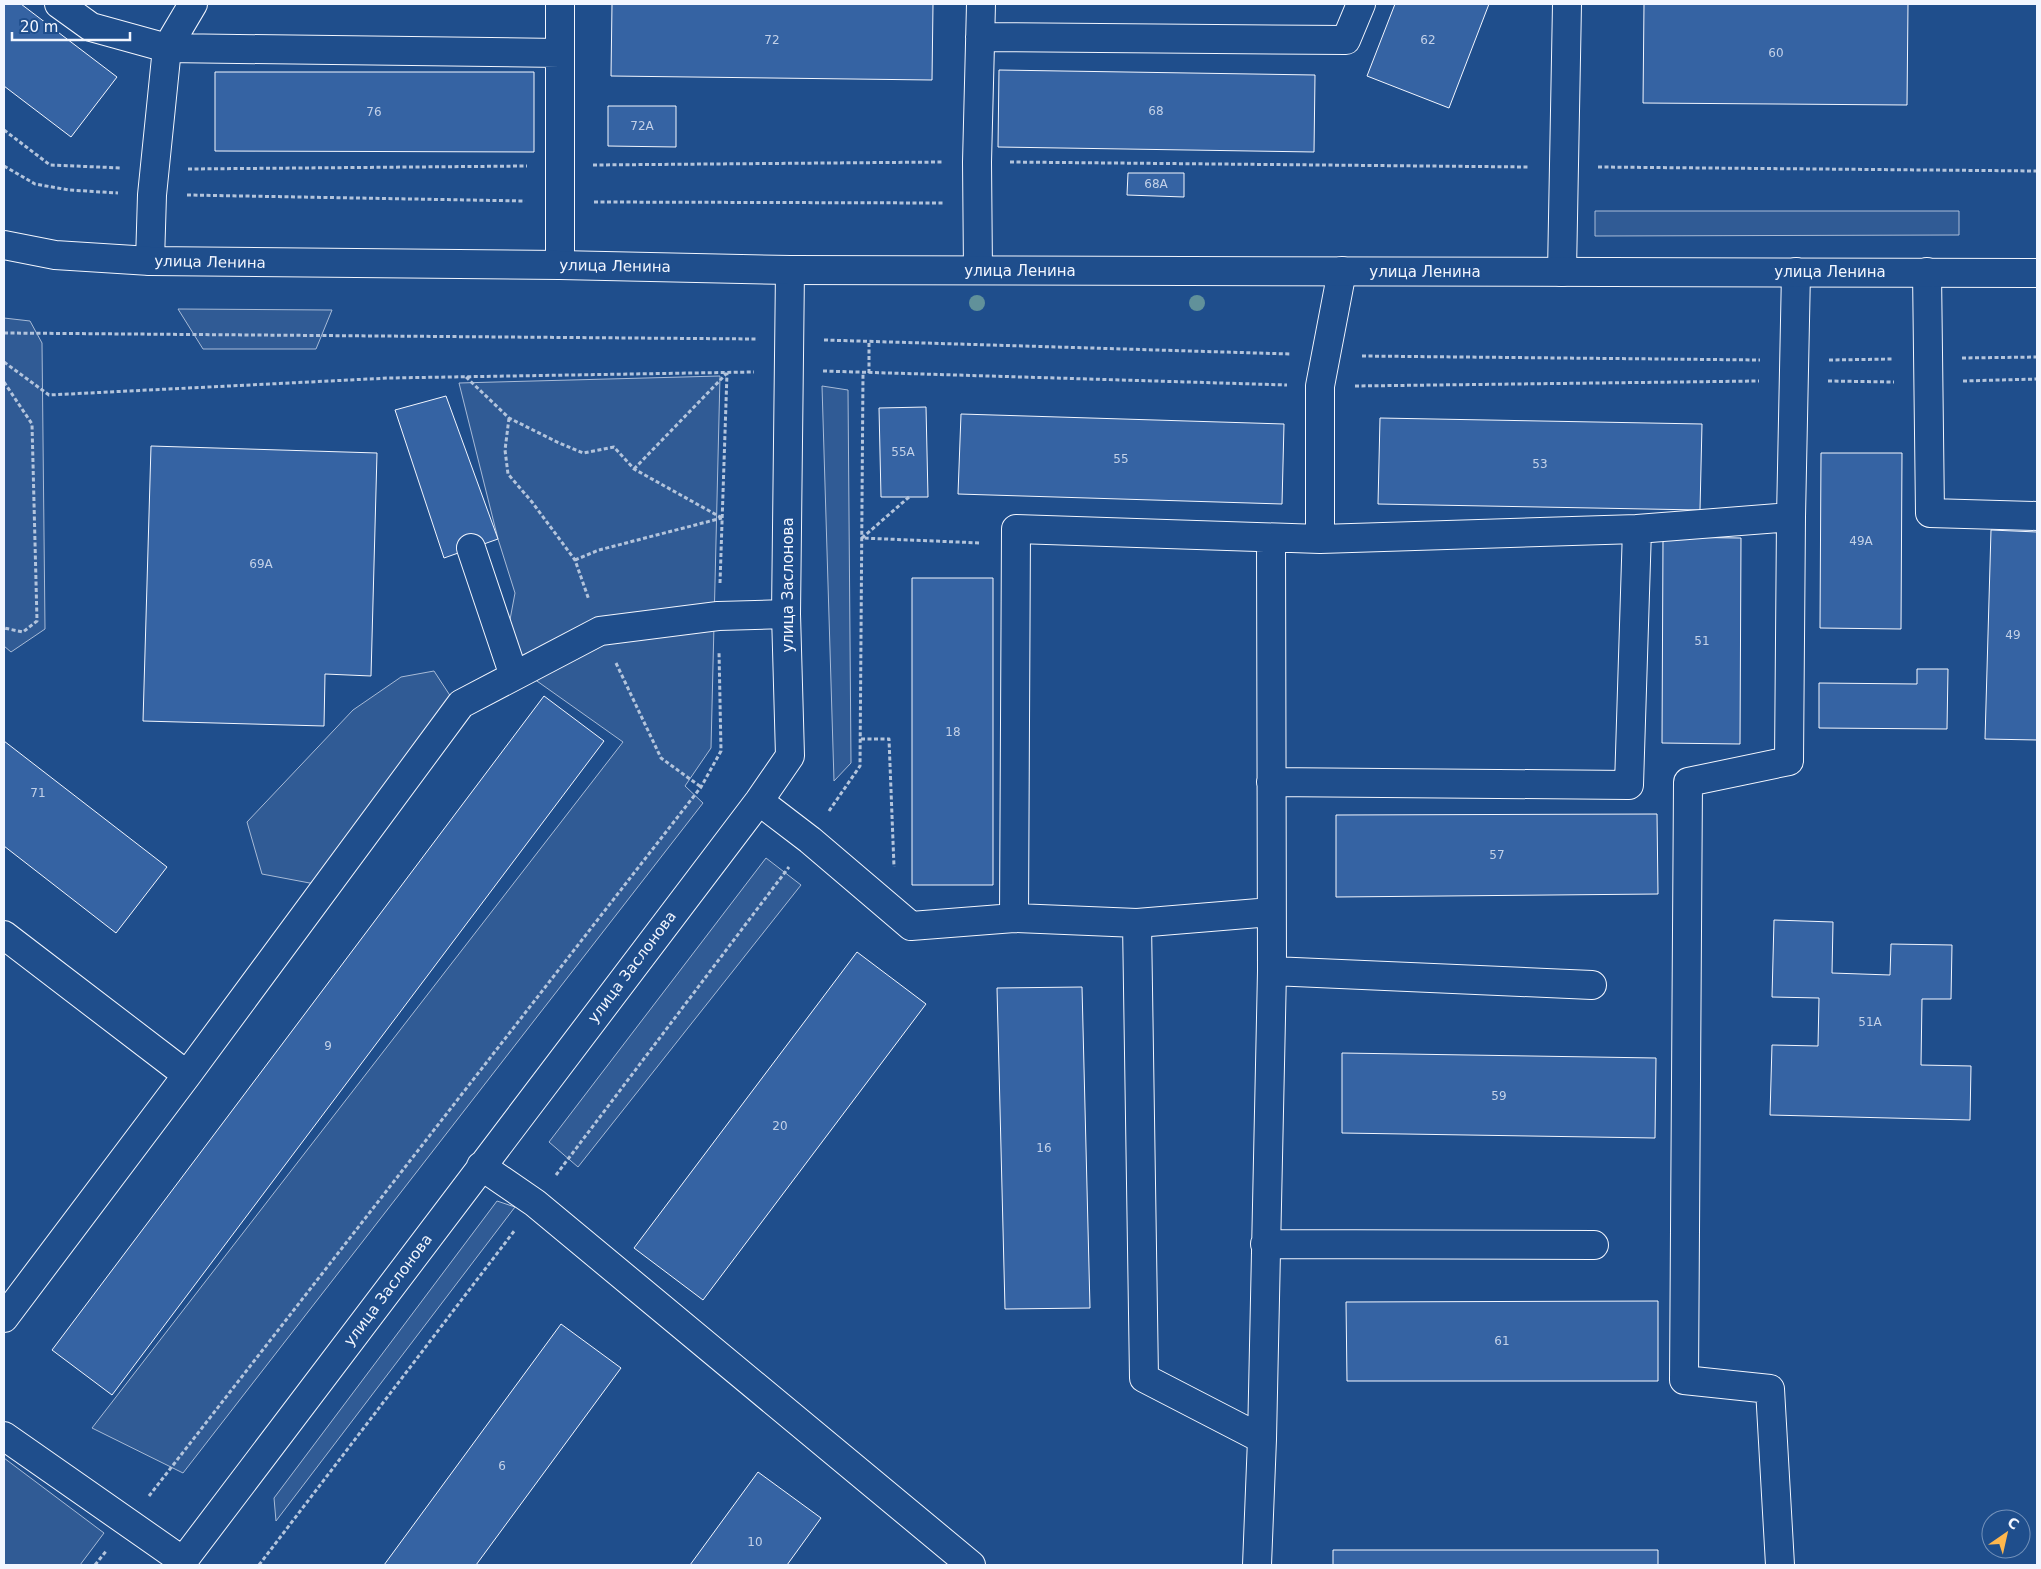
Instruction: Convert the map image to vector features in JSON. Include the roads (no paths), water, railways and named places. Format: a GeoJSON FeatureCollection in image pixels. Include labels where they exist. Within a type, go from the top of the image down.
{"type":"FeatureCollection","features":[{"type":"Feature","properties":{"kind":"main road"},"geometry":{"type":"LineString","coordinates":[[60,4],[91,27],[167,48],[560,54]]}},
{"type":"Feature","properties":{"kind":"main road"},"geometry":{"type":"LineString","coordinates":[[150,261],[153,182],[167,48],[193,4]]}},
{"type":"Feature","properties":{"kind":"main road"},"geometry":{"type":"LineString","coordinates":[[560,4],[560,265]]}},
{"type":"Feature","properties":{"kind":"main road"},"geometry":{"type":"LineString","coordinates":[[978,270],[977,162],[981,4]]}},
{"type":"Feature","properties":{"kind":"main road"},"geometry":{"type":"LineString","coordinates":[[980,38],[1346,40],[1361,4]]}},
{"type":"Feature","properties":{"kind":"main road"},"geometry":{"type":"LineString","coordinates":[[1562,272],[1567,4]]}},
{"type":"Feature","properties":{"kind":"main road","name":"улица Ленина"},"geometry":{"type":"LineString","coordinates":[[4,245],[54,255],[150,261],[560,265],[790,270],[2037,273]]}},
{"type":"Feature","properties":{"kind":"main road","name":"улица Заслонова"},"geometry":{"type":"LineString","coordinates":[[182,1563],[759,801],[790,756],[786,614],[790,270]]}},
{"type":"Feature","properties":{"kind":"main road"},"geometry":{"type":"LineString","coordinates":[[1320,539],[1320,386],[1342,271]]}},
{"type":"Feature","properties":{"kind":"main road"},"geometry":{"type":"LineString","coordinates":[[1780,1565],[1770,1389],[1684,1380],[1688,782],[1789,762],[1796,272]]}},
{"type":"Feature","properties":{"kind":"main road"},"geometry":{"type":"LineString","coordinates":[[1927,272],[1930,513],[2037,516]]}},
{"type":"Feature","properties":{"kind":"main road"},"geometry":{"type":"LineString","coordinates":[[1014,918],[1016,529],[1320,539],[1637,529],[1791,517]]}},
{"type":"Feature","properties":{"kind":"main road"},"geometry":{"type":"LineString","coordinates":[[1271,782],[1629,785],[1637,529]]}},
{"type":"Feature","properties":{"kind":"main road"},"geometry":{"type":"LineString","coordinates":[[1257,1565],[1262,1439],[1272,971],[1271,538]]}},
{"type":"Feature","properties":{"kind":"main road"},"geometry":{"type":"LineString","coordinates":[[471,548],[514,676]]}},
{"type":"Feature","properties":{"kind":"main road"},"geometry":{"type":"LineString","coordinates":[[4,1318],[187,1075],[461,704],[600,631],[718,616],[786,614]]}},
{"type":"Feature","properties":{"kind":"main road"},"geometry":{"type":"LineString","coordinates":[[759,801],[810,840],[911,926],[1014,918],[1138,923],[1271,912]]}},
{"type":"Feature","properties":{"kind":"main road"},"geometry":{"type":"LineString","coordinates":[[1138,923],[1144,1378],[1262,1439]]}},
{"type":"Feature","properties":{"kind":"main road"},"geometry":{"type":"LineString","coordinates":[[4,935],[187,1075]]}},
{"type":"Feature","properties":{"kind":"main road"},"geometry":{"type":"LineString","coordinates":[[1272,971],[1592,985]]}},
{"type":"Feature","properties":{"kind":"main road"},"geometry":{"type":"LineString","coordinates":[[481,1166],[535,1203],[971,1565]]}},
{"type":"Feature","properties":{"kind":"main road"},"geometry":{"type":"LineString","coordinates":[[1265,1244],[1594,1245]]}},
{"type":"Feature","properties":{"kind":"main road"},"geometry":{"type":"LineString","coordinates":[[4,1436],[129,1522],[182,1563]]}}]}
